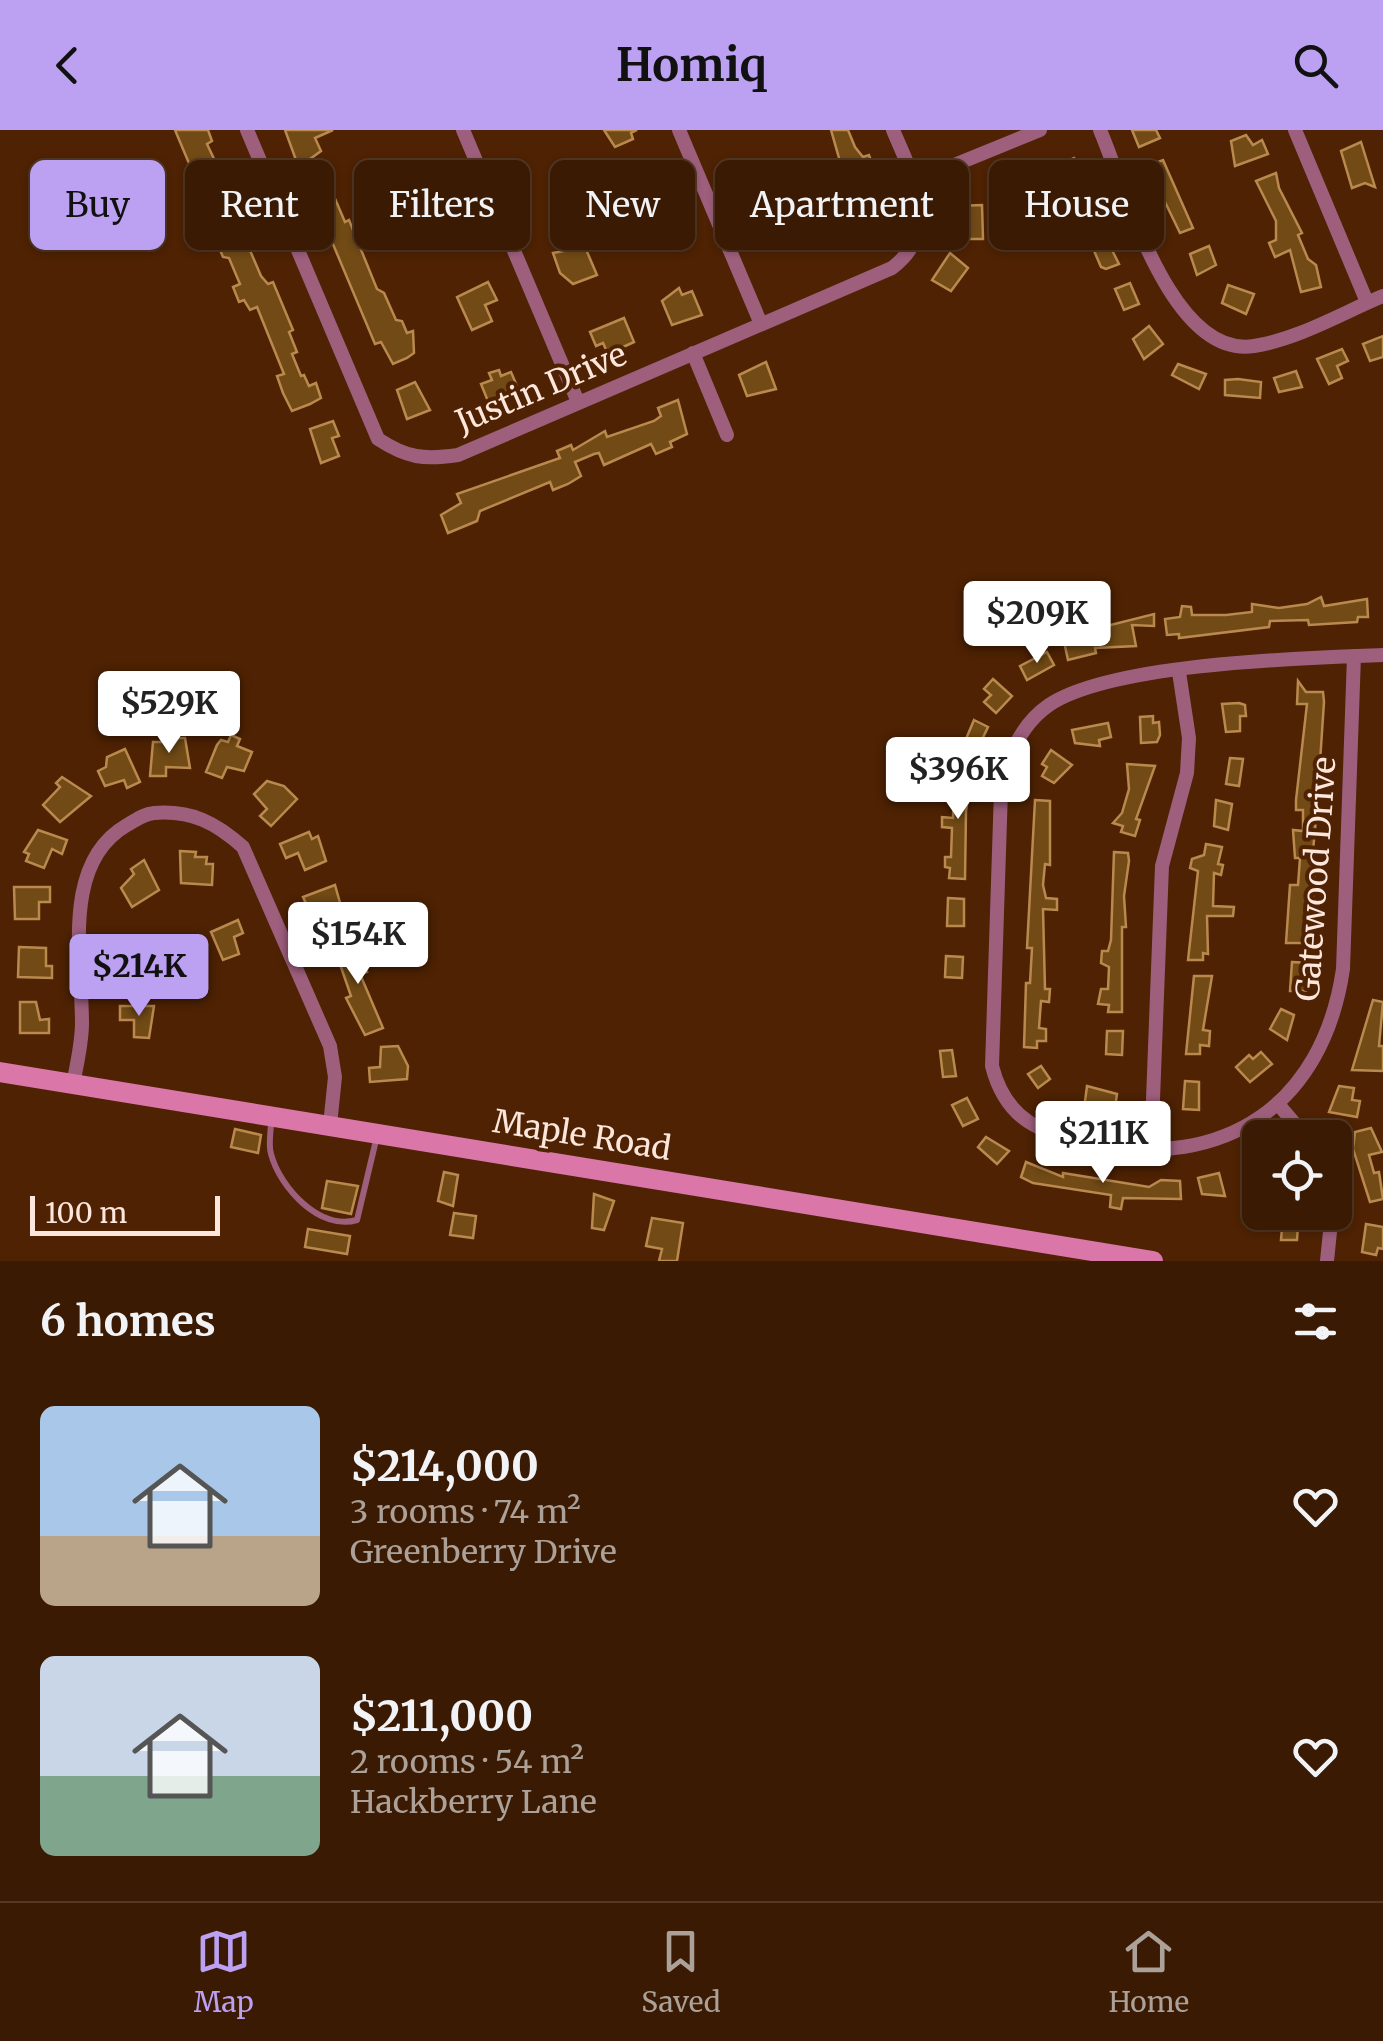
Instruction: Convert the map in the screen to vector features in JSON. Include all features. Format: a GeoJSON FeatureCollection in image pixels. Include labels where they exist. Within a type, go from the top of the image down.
{"type":"FeatureCollection","features":[{"type":"Feature","properties":{"kind":"street","name":"Justin Drive"},"geometry":{"type":"LineString","coordinates":[[247,130],[378,440],[414,458],[458,455],[892,268],[909,250]]}},
{"type":"Feature","properties":{"kind":"street"},"geometry":{"type":"LineString","coordinates":[[463,130],[578,402]]}},
{"type":"Feature","properties":{"kind":"street"},"geometry":{"type":"LineString","coordinates":[[679,130],[761,324]]}},
{"type":"Feature","properties":{"kind":"street","name":"Justin Drive"},"geometry":{"type":"LineString","coordinates":[[893,130],[906,160]]}},
{"type":"Feature","properties":{"kind":"street"},"geometry":{"type":"LineString","coordinates":[[966,160],[1040,130]]}},
{"type":"Feature","properties":{"kind":"street"},"geometry":{"type":"LineString","coordinates":[[1100,130],[1166,288],[1200,332],[1230,346],[1252,347],[1283,339],[1383,296]]}},
{"type":"Feature","properties":{"kind":"street"},"geometry":{"type":"LineString","coordinates":[[1295,130],[1367,302]]}},
{"type":"Feature","properties":{"kind":"street"},"geometry":{"type":"LineString","coordinates":[[693,353],[727,435]]}},
{"type":"Feature","properties":{"kind":"street","name":"Gatewood Drive"},"geometry":{"type":"LineString","coordinates":[[1354,656],[1343,970],[1336,1011],[1308,1071],[1278,1104],[1224,1138],[1197,1147],[1150,1151],[1048,1135],[1018,1116],[996,1084],[991,1036],[1001,790],[1006,764],[1022,732],[1050,705],[1078,691],[1116,682],[1235,663],[1354,656],[1383,655]]}},
{"type":"Feature","properties":{"kind":"street"},"geometry":{"type":"LineString","coordinates":[[1150,1151],[1162,866],[1186,773],[1189,738],[1179,672]]}},
{"type":"Feature","properties":{"kind":"street"},"geometry":{"type":"LineString","coordinates":[[73,1084],[82,1029],[81,914],[92,858],[112,833],[146,814],[178,812],[218,824],[244,847],[330,1046],[335,1077],[330,1125]]}},
{"type":"Feature","properties":{"kind":"street","name":"Maple Road"},"geometry":{"type":"LineString","coordinates":[[0,1072],[1154,1261]]}},
{"type":"Feature","properties":{"kind":"street"},"geometry":{"type":"LineString","coordinates":[[1278,1104],[1292,1120]]}},
{"type":"Feature","properties":{"kind":"street"},"geometry":{"type":"LineString","coordinates":[[1327,1261],[1330,1230]]}},
{"type":"Feature","properties":{"kind":"lane"},"geometry":{"type":"LineString","coordinates":[[272,1116],[270,1151],[292,1191],[323,1219],[345,1223],[357,1220],[378,1133]]}},
{"type":"Feature","properties":{"kind":"building"},"geometry":{"type":"Polygon","coordinates":[[[175,130],[208,130],[212,141],[207,144],[215,160],[188,160],[175,130]]]}},
{"type":"Feature","properties":{"kind":"building"},"geometry":{"type":"Polygon","coordinates":[[[285,130],[333,130],[315,138],[321,151],[310,160],[296,160],[285,130]]]}},
{"type":"Feature","properties":{"kind":"building"},"geometry":{"type":"Polygon","coordinates":[[[604,130],[637,130],[631,133],[633,139],[615,147],[604,130]]]}},
{"type":"Feature","properties":{"kind":"building"},"geometry":{"type":"Polygon","coordinates":[[[831,130],[848,130],[855,147],[871,160],[840,160],[831,130]]]}},
{"type":"Feature","properties":{"kind":"building"},"geometry":{"type":"Polygon","coordinates":[[[1132,130],[1156,130],[1160,138],[1139,147],[1132,130]]]}},
{"type":"Feature","properties":{"kind":"building"},"geometry":{"type":"Polygon","coordinates":[[[1246,135],[1253,145],[1262,140],[1268,154],[1235,166],[1231,141],[1246,135]]]}},
{"type":"Feature","properties":{"kind":"building"},"geometry":{"type":"Polygon","coordinates":[[[1361,142],[1375,187],[1365,183],[1352,188],[1341,151],[1361,142]]]}},
{"type":"Feature","properties":{"kind":"building"},"geometry":{"type":"Polygon","coordinates":[[[1164,162],[1193,228],[1180,233],[1164,200],[1164,162]]]}},
{"type":"Feature","properties":{"kind":"building"},"geometry":{"type":"Polygon","coordinates":[[[1276,173],[1279,188],[1302,233],[1298,235],[1308,259],[1316,265],[1321,287],[1301,292],[1290,250],[1275,257],[1269,243],[1276,240],[1276,221],[1256,181],[1276,173]]]}},
{"type":"Feature","properties":{"kind":"building"},"geometry":{"type":"Polygon","coordinates":[[[334,196],[354,232],[354,250],[361,250],[377,289],[384,293],[396,320],[402,321],[407,333],[413,331],[414,353],[393,364],[381,342],[375,344],[334,247],[334,196]]]}},
{"type":"Feature","properties":{"kind":"building"},"geometry":{"type":"Polygon","coordinates":[[[982,205],[983,239],[969,239],[969,206],[982,205]]]}},
{"type":"Feature","properties":{"kind":"building"},"geometry":{"type":"Polygon","coordinates":[[[1209,246],[1216,265],[1197,275],[1190,254],[1209,246]]]}},
{"type":"Feature","properties":{"kind":"building"},"geometry":{"type":"Polygon","coordinates":[[[220,250],[250,250],[261,276],[268,284],[273,282],[293,330],[289,332],[297,352],[292,354],[301,376],[309,386],[316,383],[321,398],[292,411],[277,376],[284,374],[257,307],[250,310],[244,300],[239,302],[233,287],[240,284],[229,258],[223,257],[220,250]]]}},
{"type":"Feature","properties":{"kind":"building"},"geometry":{"type":"Polygon","coordinates":[[[586,250],[597,275],[573,284],[560,273],[553,253],[586,250]]]}},
{"type":"Feature","properties":{"kind":"building"},"geometry":{"type":"Polygon","coordinates":[[[1094,250],[1112,250],[1119,264],[1101,267],[1094,250]]]}},
{"type":"Feature","properties":{"kind":"building"},"geometry":{"type":"Polygon","coordinates":[[[950,253],[968,268],[951,291],[932,280],[950,253]]]}},
{"type":"Feature","properties":{"kind":"building"},"geometry":{"type":"Polygon","coordinates":[[[488,282],[497,300],[485,305],[492,321],[472,330],[457,297],[488,282]]]}},
{"type":"Feature","properties":{"kind":"building"},"geometry":{"type":"Polygon","coordinates":[[[1130,283],[1139,304],[1124,310],[1115,289],[1130,283]]]}},
{"type":"Feature","properties":{"kind":"building"},"geometry":{"type":"Polygon","coordinates":[[[1228,285],[1254,294],[1246,314],[1222,303],[1228,285]]]}},
{"type":"Feature","properties":{"kind":"building"},"geometry":{"type":"Polygon","coordinates":[[[679,288],[682,295],[692,291],[702,315],[672,325],[662,301],[679,288]]]}},
{"type":"Feature","properties":{"kind":"building"},"geometry":{"type":"Polygon","coordinates":[[[624,318],[634,342],[608,354],[603,343],[596,346],[590,332],[624,318]]]}},
{"type":"Feature","properties":{"kind":"building"},"geometry":{"type":"Polygon","coordinates":[[[1149,326],[1163,344],[1144,359],[1133,339],[1149,326]]]}},
{"type":"Feature","properties":{"kind":"building"},"geometry":{"type":"Polygon","coordinates":[[[1383,336],[1383,357],[1370,361],[1363,344],[1383,336]]]}},
{"type":"Feature","properties":{"kind":"building"},"geometry":{"type":"Polygon","coordinates":[[[1342,349],[1348,361],[1337,366],[1342,378],[1329,384],[1317,359],[1342,349]]]}},
{"type":"Feature","properties":{"kind":"building"},"geometry":{"type":"Polygon","coordinates":[[[766,362],[776,389],[747,396],[739,375],[766,362]]]}},
{"type":"Feature","properties":{"kind":"building"},"geometry":{"type":"Polygon","coordinates":[[[1178,364],[1206,374],[1199,389],[1172,375],[1178,364]]]}},
{"type":"Feature","properties":{"kind":"building"},"geometry":{"type":"Polygon","coordinates":[[[499,370],[501,376],[511,372],[520,393],[490,406],[481,384],[492,380],[489,373],[499,370]]]}},
{"type":"Feature","properties":{"kind":"building"},"geometry":{"type":"Polygon","coordinates":[[[1296,371],[1302,387],[1279,392],[1274,378],[1296,371]]]}},
{"type":"Feature","properties":{"kind":"building"},"geometry":{"type":"Polygon","coordinates":[[[1225,380],[1261,382],[1260,398],[1225,395],[1225,380]]]}},
{"type":"Feature","properties":{"kind":"building"},"geometry":{"type":"Polygon","coordinates":[[[415,382],[430,410],[407,419],[397,390],[415,382]]]}},
{"type":"Feature","properties":{"kind":"building"},"geometry":{"type":"Polygon","coordinates":[[[678,400],[687,434],[670,442],[672,447],[656,454],[651,444],[604,465],[599,453],[594,454],[575,462],[581,476],[568,484],[553,490],[550,482],[480,511],[477,521],[448,533],[441,515],[461,503],[457,494],[560,458],[557,451],[571,445],[573,450],[605,431],[607,437],[654,421],[661,416],[658,408],[678,400]]]}},
{"type":"Feature","properties":{"kind":"building"},"geometry":{"type":"Polygon","coordinates":[[[333,421],[339,436],[332,438],[339,456],[321,463],[310,429],[333,421]]]}},
{"type":"Feature","properties":{"kind":"building"},"geometry":{"type":"Polygon","coordinates":[[[1321,597],[1324,606],[1367,599],[1368,617],[1358,617],[1357,622],[1309,625],[1308,620],[1270,621],[1269,627],[1179,638],[1179,634],[1167,635],[1165,619],[1180,617],[1182,606],[1191,607],[1192,615],[1226,615],[1252,612],[1252,604],[1279,608],[1307,604],[1321,597]]]}},
{"type":"Feature","properties":{"kind":"building"},"geometry":{"type":"Polygon","coordinates":[[[1154,614],[1154,626],[1132,625],[1136,646],[1095,648],[1096,653],[1068,660],[1063,637],[1154,614]]]}},
{"type":"Feature","properties":{"kind":"building"},"geometry":{"type":"Polygon","coordinates":[[[1047,652],[1054,665],[1027,680],[1020,666],[1047,652]]]}},
{"type":"Feature","properties":{"kind":"building"},"geometry":{"type":"Polygon","coordinates":[[[993,679],[1012,696],[996,713],[984,702],[991,695],[984,689],[993,679]]]}},
{"type":"Feature","properties":{"kind":"building"},"geometry":{"type":"Polygon","coordinates":[[[1298,681],[1306,692],[1323,692],[1324,702],[1313,798],[1318,798],[1311,872],[1315,872],[1311,927],[1316,927],[1315,943],[1286,943],[1290,885],[1298,885],[1300,858],[1295,858],[1293,830],[1303,831],[1303,810],[1296,810],[1296,800],[1307,704],[1297,704],[1298,681]]]}},
{"type":"Feature","properties":{"kind":"building"},"geometry":{"type":"Polygon","coordinates":[[[1222,704],[1245,705],[1246,716],[1240,716],[1240,731],[1226,732],[1222,704]]]}},
{"type":"Feature","properties":{"kind":"building"},"geometry":{"type":"Polygon","coordinates":[[[1153,716],[1153,723],[1159,722],[1157,742],[1141,743],[1140,717],[1153,716]]]}},
{"type":"Feature","properties":{"kind":"building"},"geometry":{"type":"Polygon","coordinates":[[[974,720],[988,727],[976,752],[963,746],[974,720]]]}},
{"type":"Feature","properties":{"kind":"building"},"geometry":{"type":"Polygon","coordinates":[[[1108,723],[1111,737],[1099,740],[1100,746],[1075,743],[1072,730],[1108,723]]]}},
{"type":"Feature","properties":{"kind":"building"},"geometry":{"type":"Polygon","coordinates":[[[231,735],[240,739],[237,746],[252,752],[244,771],[227,767],[222,778],[206,772],[217,745],[221,740],[228,742],[231,735]]]}},
{"type":"Feature","properties":{"kind":"building"},"geometry":{"type":"Polygon","coordinates":[[[169,738],[185,738],[190,768],[166,767],[166,776],[150,776],[153,742],[169,742],[169,738]]]}},
{"type":"Feature","properties":{"kind":"building"},"geometry":{"type":"Polygon","coordinates":[[[125,749],[140,782],[127,788],[124,780],[105,786],[98,771],[106,767],[107,757],[125,749]]]}},
{"type":"Feature","properties":{"kind":"building"},"geometry":{"type":"Polygon","coordinates":[[[1051,750],[1072,765],[1054,783],[1042,776],[1047,767],[1042,764],[1051,750]]]}},
{"type":"Feature","properties":{"kind":"building"},"geometry":{"type":"Polygon","coordinates":[[[1230,758],[1243,759],[1239,786],[1226,784],[1230,758]]]}},
{"type":"Feature","properties":{"kind":"building"},"geometry":{"type":"Polygon","coordinates":[[[1127,764],[1155,766],[1136,819],[1140,820],[1135,836],[1121,832],[1123,826],[1113,823],[1122,813],[1129,789],[1127,764]]]}},
{"type":"Feature","properties":{"kind":"building"},"geometry":{"type":"Polygon","coordinates":[[[949,767],[972,771],[966,811],[965,879],[949,878],[950,868],[945,867],[945,857],[951,857],[952,828],[942,827],[942,817],[953,818],[954,779],[947,778],[949,767]]]}},
{"type":"Feature","properties":{"kind":"building"},"geometry":{"type":"Polygon","coordinates":[[[62,777],[91,796],[60,822],[43,805],[60,787],[56,783],[62,777]]]}},
{"type":"Feature","properties":{"kind":"building"},"geometry":{"type":"Polygon","coordinates":[[[267,781],[284,786],[297,799],[271,826],[260,816],[267,809],[254,794],[267,781]]]}},
{"type":"Feature","properties":{"kind":"building"},"geometry":{"type":"Polygon","coordinates":[[[1035,800],[1050,801],[1050,865],[1045,864],[1043,885],[1046,898],[1057,899],[1057,910],[1043,909],[1045,989],[1050,989],[1049,1002],[1041,1001],[1039,1028],[1046,1029],[1046,1041],[1037,1041],[1037,1048],[1024,1047],[1026,983],[1030,983],[1032,948],[1027,948],[1035,800]]]}},
{"type":"Feature","properties":{"kind":"building"},"geometry":{"type":"Polygon","coordinates":[[[1216,800],[1232,804],[1228,830],[1214,826],[1216,800]]]}},
{"type":"Feature","properties":{"kind":"building"},"geometry":{"type":"Polygon","coordinates":[[[38,830],[67,840],[62,854],[52,849],[44,868],[26,861],[29,854],[24,852],[38,830]]]}},
{"type":"Feature","properties":{"kind":"building"},"geometry":{"type":"Polygon","coordinates":[[[309,832],[312,839],[318,836],[326,861],[305,870],[298,853],[286,858],[280,844],[309,832]]]}},
{"type":"Feature","properties":{"kind":"building"},"geometry":{"type":"Polygon","coordinates":[[[1206,844],[1222,847],[1218,864],[1223,865],[1221,875],[1214,873],[1213,906],[1234,907],[1233,916],[1207,916],[1208,954],[1203,953],[1203,960],[1188,960],[1198,871],[1190,868],[1192,859],[1204,855],[1206,844]]]}},
{"type":"Feature","properties":{"kind":"building"},"geometry":{"type":"Polygon","coordinates":[[[180,851],[207,857],[206,864],[213,864],[212,885],[181,883],[180,851]]]}},
{"type":"Feature","properties":{"kind":"building"},"geometry":{"type":"Polygon","coordinates":[[[1114,852],[1128,853],[1129,861],[1124,896],[1126,927],[1122,927],[1122,1012],[1108,1012],[1109,1005],[1098,1004],[1101,989],[1108,989],[1109,967],[1101,963],[1102,951],[1108,951],[1111,940],[1114,852]]]}},
{"type":"Feature","properties":{"kind":"building"},"geometry":{"type":"Polygon","coordinates":[[[144,860],[159,890],[132,907],[121,888],[134,874],[131,869],[144,860]]]}},
{"type":"Feature","properties":{"kind":"building"},"geometry":{"type":"Polygon","coordinates":[[[335,885],[344,917],[327,923],[316,907],[309,910],[303,897],[335,885]]]}},
{"type":"Feature","properties":{"kind":"building"},"geometry":{"type":"Polygon","coordinates":[[[14,887],[50,887],[50,902],[39,902],[39,919],[15,919],[14,887]]]}},
{"type":"Feature","properties":{"kind":"building"},"geometry":{"type":"Polygon","coordinates":[[[948,898],[964,899],[964,926],[947,926],[948,898]]]}},
{"type":"Feature","properties":{"kind":"building"},"geometry":{"type":"Polygon","coordinates":[[[238,920],[243,933],[234,937],[239,954],[223,960],[211,932],[238,920]]]}},
{"type":"Feature","properties":{"kind":"building"},"geometry":{"type":"Polygon","coordinates":[[[353,939],[367,972],[360,974],[383,1028],[365,1035],[346,998],[351,996],[334,947],[353,939]]]}},
{"type":"Feature","properties":{"kind":"building"},"geometry":{"type":"Polygon","coordinates":[[[124,946],[148,946],[149,976],[119,976],[124,946]]]}},
{"type":"Feature","properties":{"kind":"building"},"geometry":{"type":"Polygon","coordinates":[[[19,947],[46,948],[46,966],[52,966],[52,978],[18,977],[19,947]]]}},
{"type":"Feature","properties":{"kind":"building"},"geometry":{"type":"Polygon","coordinates":[[[946,956],[963,957],[962,978],[945,977],[946,956]]]}},
{"type":"Feature","properties":{"kind":"building"},"geometry":{"type":"Polygon","coordinates":[[[1292,962],[1311,963],[1306,991],[1290,991],[1292,962]]]}},
{"type":"Feature","properties":{"kind":"building"},"geometry":{"type":"Polygon","coordinates":[[[1194,976],[1212,976],[1203,1030],[1210,1031],[1209,1046],[1200,1045],[1200,1054],[1186,1054],[1194,976]]]}},
{"type":"Feature","properties":{"kind":"building"},"geometry":{"type":"Polygon","coordinates":[[[1373,1000],[1383,1002],[1379,1046],[1383,1046],[1383,1071],[1352,1070],[1373,1000]]]}},
{"type":"Feature","properties":{"kind":"building"},"geometry":{"type":"Polygon","coordinates":[[[20,1002],[36,1002],[40,1020],[49,1019],[49,1033],[20,1033],[20,1002]]]}},
{"type":"Feature","properties":{"kind":"building"},"geometry":{"type":"Polygon","coordinates":[[[120,1006],[154,1006],[149,1038],[134,1037],[134,1020],[120,1020],[120,1006]]]}},
{"type":"Feature","properties":{"kind":"building"},"geometry":{"type":"Polygon","coordinates":[[[1281,1009],[1294,1015],[1287,1040],[1270,1029],[1281,1009]]]}},
{"type":"Feature","properties":{"kind":"building"},"geometry":{"type":"Polygon","coordinates":[[[1107,1031],[1123,1031],[1122,1055],[1106,1054],[1107,1031]]]}},
{"type":"Feature","properties":{"kind":"building"},"geometry":{"type":"Polygon","coordinates":[[[398,1046],[408,1066],[407,1079],[370,1082],[369,1068],[380,1067],[381,1047],[398,1046]]]}},
{"type":"Feature","properties":{"kind":"building"},"geometry":{"type":"Polygon","coordinates":[[[952,1050],[956,1076],[943,1077],[940,1051],[952,1050]]]}},
{"type":"Feature","properties":{"kind":"building"},"geometry":{"type":"Polygon","coordinates":[[[1261,1052],[1272,1064],[1250,1082],[1236,1067],[1249,1055],[1253,1059],[1261,1052]]]}},
{"type":"Feature","properties":{"kind":"building"},"geometry":{"type":"Polygon","coordinates":[[[1041,1066],[1050,1079],[1038,1088],[1028,1074],[1041,1066]]]}},
{"type":"Feature","properties":{"kind":"building"},"geometry":{"type":"Polygon","coordinates":[[[1185,1081],[1199,1082],[1199,1110],[1183,1109],[1185,1081]]]}},
{"type":"Feature","properties":{"kind":"building"},"geometry":{"type":"Polygon","coordinates":[[[1087,1086],[1117,1094],[1115,1108],[1084,1109],[1087,1086]]]}},
{"type":"Feature","properties":{"kind":"building"},"geometry":{"type":"Polygon","coordinates":[[[1339,1086],[1354,1088],[1352,1100],[1360,1101],[1357,1117],[1329,1112],[1339,1086]]]}},
{"type":"Feature","properties":{"kind":"building"},"geometry":{"type":"Polygon","coordinates":[[[967,1098],[978,1119],[963,1126],[952,1105],[967,1098]]]}},
{"type":"Feature","properties":{"kind":"building"},"geometry":{"type":"Polygon","coordinates":[[[1371,1128],[1382,1152],[1369,1155],[1374,1173],[1379,1172],[1383,1199],[1370,1202],[1353,1149],[1355,1132],[1371,1128]]]}},
{"type":"Feature","properties":{"kind":"building"},"geometry":{"type":"Polygon","coordinates":[[[235,1129],[261,1135],[258,1153],[231,1147],[235,1129]]]}},
{"type":"Feature","properties":{"kind":"building"},"geometry":{"type":"Polygon","coordinates":[[[986,1137],[1009,1151],[997,1164],[978,1147],[986,1137]]]}},
{"type":"Feature","properties":{"kind":"building"},"geometry":{"type":"Polygon","coordinates":[[[1026,1162],[1063,1177],[1063,1173],[1149,1187],[1161,1180],[1180,1181],[1181,1199],[1123,1198],[1121,1209],[1110,1207],[1111,1195],[1033,1183],[1021,1177],[1026,1162]]]}},
{"type":"Feature","properties":{"kind":"building"},"geometry":{"type":"Polygon","coordinates":[[[444,1172],[458,1175],[453,1206],[438,1201],[444,1172]]]}},
{"type":"Feature","properties":{"kind":"building"},"geometry":{"type":"Polygon","coordinates":[[[1219,1173],[1225,1196],[1202,1194],[1198,1178],[1219,1173]]]}},
{"type":"Feature","properties":{"kind":"building"},"geometry":{"type":"Polygon","coordinates":[[[327,1181],[358,1186],[351,1214],[322,1208],[327,1181]]]}},
{"type":"Feature","properties":{"kind":"building"},"geometry":{"type":"Polygon","coordinates":[[[594,1194],[614,1201],[604,1230],[592,1228],[594,1194]]]}},
{"type":"Feature","properties":{"kind":"building"},"geometry":{"type":"Polygon","coordinates":[[[454,1213],[476,1216],[473,1238],[450,1235],[454,1213]]]}},
{"type":"Feature","properties":{"kind":"building"},"geometry":{"type":"Polygon","coordinates":[[[652,1218],[683,1223],[677,1261],[659,1261],[662,1249],[646,1246],[652,1218]]]}},
{"type":"Feature","properties":{"kind":"building"},"geometry":{"type":"Polygon","coordinates":[[[1366,1224],[1383,1227],[1383,1249],[1378,1248],[1376,1255],[1362,1252],[1366,1224]]]}},
{"type":"Feature","properties":{"kind":"building"},"geometry":{"type":"Polygon","coordinates":[[[308,1229],[350,1236],[347,1254],[305,1247],[308,1229]]]}},
{"type":"Feature","properties":{"kind":"building"},"geometry":{"type":"Polygon","coordinates":[[[1282,1230],[1298,1230],[1297,1240],[1281,1240],[1282,1230]]]}}]}
